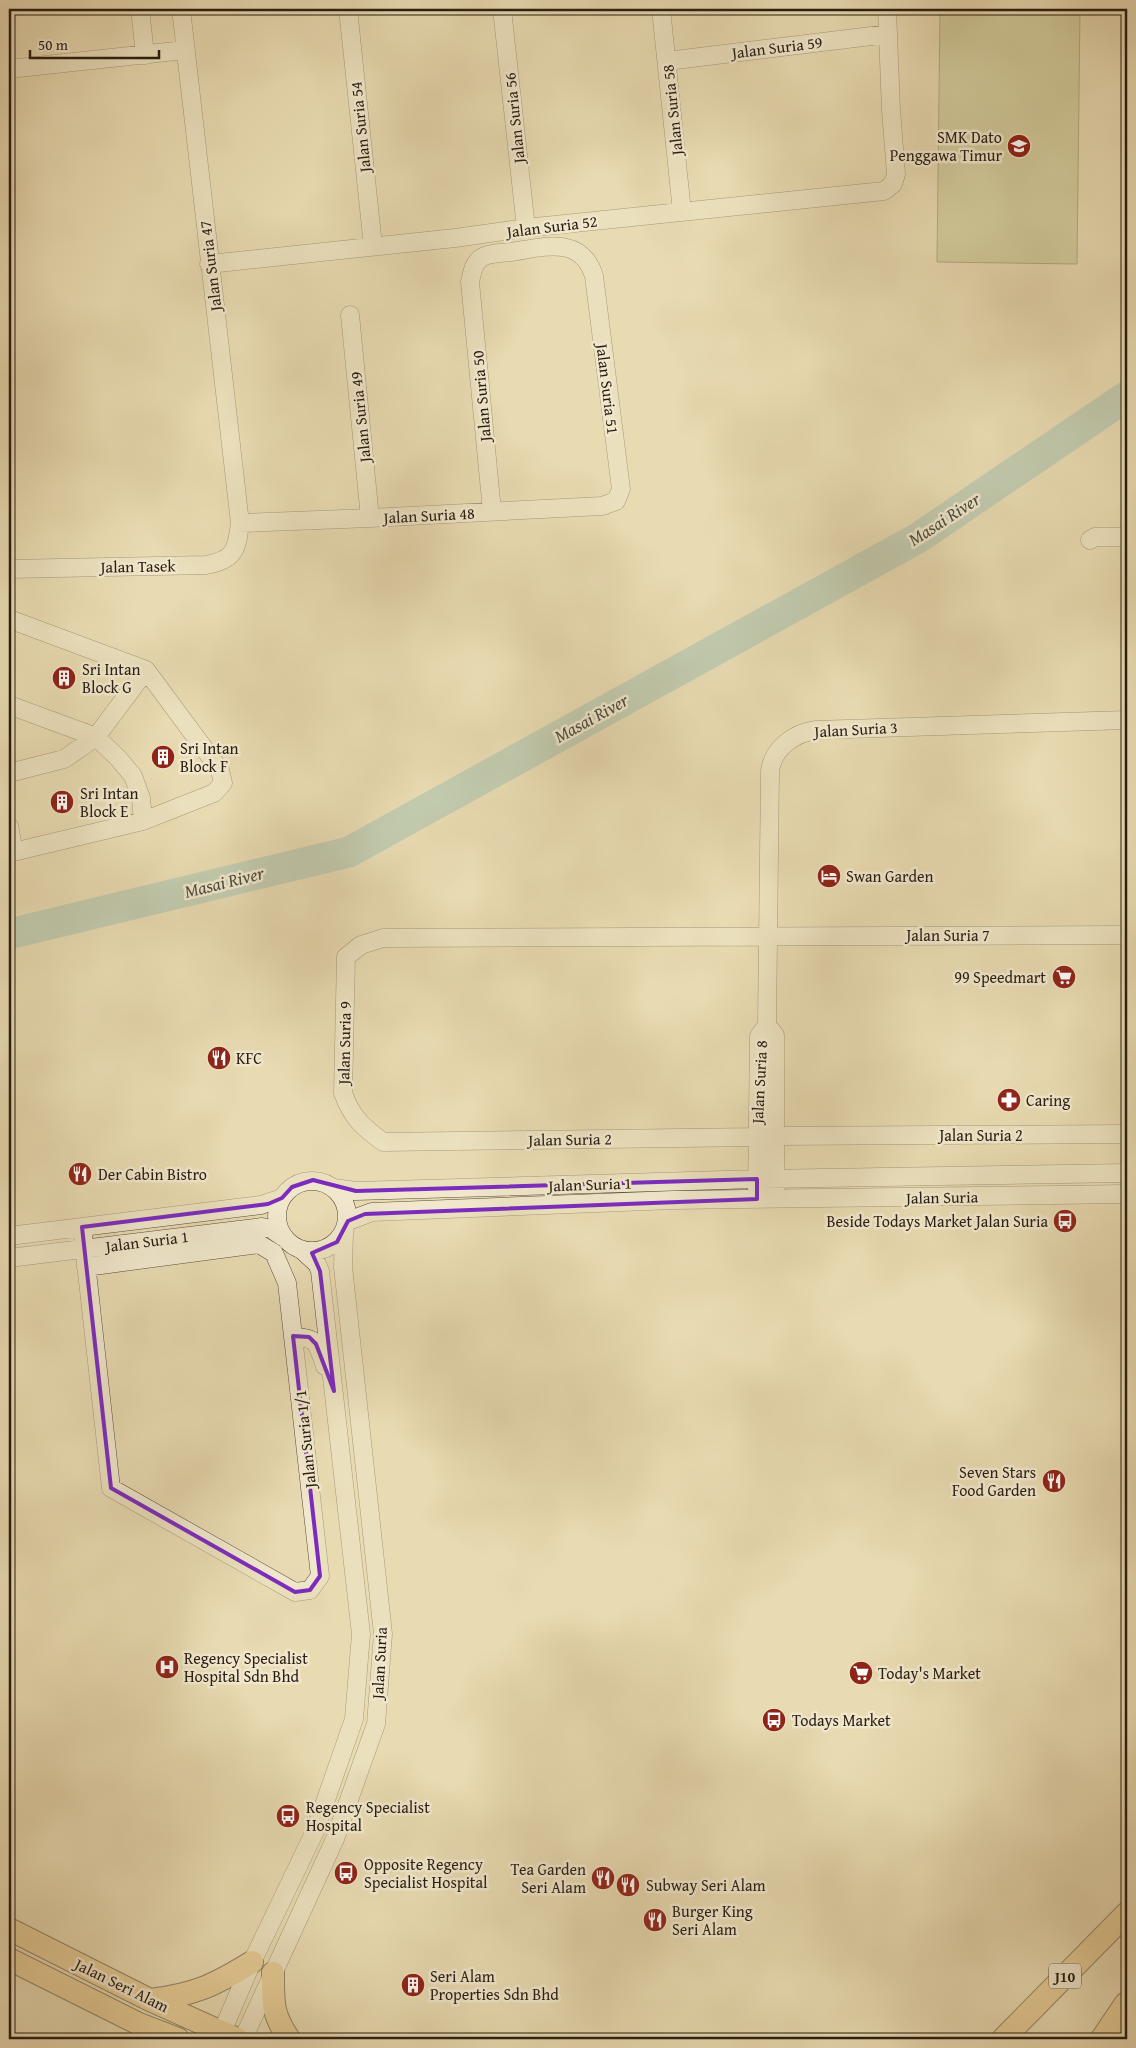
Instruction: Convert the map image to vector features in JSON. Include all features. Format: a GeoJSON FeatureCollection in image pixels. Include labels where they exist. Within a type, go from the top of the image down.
{"type":"FeatureCollection","features":[{"type":"Feature","properties":{"kind":"highway"},"geometry":{"type":"LineString","coordinates":[[1104,2039],[1127,2005]]}},
{"type":"Feature","properties":{"kind":"main road","name":"J10"},"geometry":{"type":"LineString","coordinates":[[1003,2039],[1127,1913]]}},
{"type":"Feature","properties":{"kind":"main road","name":"Jalan Seri Alam"},"geometry":{"type":"LineString","coordinates":[[9,1929],[226,2037]]}},
{"type":"Feature","properties":{"kind":"main road","name":"Jalan Seri Alam"},"geometry":{"type":"LineString","coordinates":[[9,1959],[145,2032],[178,2039]]}},
{"type":"Feature","properties":{"kind":"main road"},"geometry":{"type":"LineString","coordinates":[[150,2000],[175,1997],[202,1989],[218,1983],[252,1962]]}},
{"type":"Feature","properties":{"kind":"main road"},"geometry":{"type":"LineString","coordinates":[[273,1973],[272,2005],[289,2039]]}},
{"type":"Feature","properties":{"kind":"street"},"geometry":{"type":"LineString","coordinates":[[140,9],[145,55]]}},
{"type":"Feature","properties":{"kind":"street","name":"Jalan Suria 47"},"geometry":{"type":"LineString","coordinates":[[181,9],[240,523]]}},
{"type":"Feature","properties":{"kind":"street","name":"Jalan Suria 54"},"geometry":{"type":"LineString","coordinates":[[348,9],[373,246]]}},
{"type":"Feature","properties":{"kind":"street","name":"Jalan Suria 56"},"geometry":{"type":"LineString","coordinates":[[502,9],[526,228]]}},
{"type":"Feature","properties":{"kind":"street","name":"Jalan Suria 58"},"geometry":{"type":"LineString","coordinates":[[661,9],[682,212]]}},
{"type":"Feature","properties":{"kind":"street"},"geometry":{"type":"LineString","coordinates":[[887,9],[888,34]]}},
{"type":"Feature","properties":{"kind":"street","name":"Jalan Suria 52"},"geometry":{"type":"LineString","coordinates":[[209,264],[455,238],[553,225],[884,191],[893,184],[896,174],[888,34]]}},
{"type":"Feature","properties":{"kind":"street","name":"Jalan Suria 59"},"geometry":{"type":"LineString","coordinates":[[667,61],[888,34]]}},
{"type":"Feature","properties":{"kind":"street"},"geometry":{"type":"LineString","coordinates":[[9,69],[185,50]]}},
{"type":"Feature","properties":{"kind":"street"},"geometry":{"type":"LineString","coordinates":[[553,225],[556,245]]}},
{"type":"Feature","properties":{"kind":"street","name":"Jalan Suria 51"},"geometry":{"type":"LineString","coordinates":[[556,245],[570,249],[583,256],[591,264],[594,276],[621,489],[616,501]]}},
{"type":"Feature","properties":{"kind":"street","name":"Jalan Suria 50"},"geometry":{"type":"LineString","coordinates":[[492,511],[470,282],[474,266],[483,256],[556,245]]}},
{"type":"Feature","properties":{"kind":"street","name":"Jalan Suria 49"},"geometry":{"type":"LineString","coordinates":[[350,315],[370,518]]}},
{"type":"Feature","properties":{"kind":"street","name":"Jalan Suria 48"},"geometry":{"type":"LineString","coordinates":[[240,523],[602,506],[616,501]]}},
{"type":"Feature","properties":{"kind":"street","name":"Jalan Tasek"},"geometry":{"type":"LineString","coordinates":[[9,570],[206,565],[220,562],[233,554],[238,540],[240,523]]}},
{"type":"Feature","properties":{"kind":"street"},"geometry":{"type":"LineString","coordinates":[[1090,540],[1095,537],[1127,537]]}},
{"type":"Feature","properties":{"kind":"street"},"geometry":{"type":"LineString","coordinates":[[9,619],[146,670],[220,770],[222,782],[214,793],[143,821],[11,852],[9,826]]}},
{"type":"Feature","properties":{"kind":"street"},"geometry":{"type":"LineString","coordinates":[[9,772],[64,759],[96,737],[146,670]]}},
{"type":"Feature","properties":{"kind":"street"},"geometry":{"type":"LineString","coordinates":[[9,704],[96,737],[118,758],[133,776],[141,798],[143,821]]}},
{"type":"Feature","properties":{"kind":"street","name":"Jalan Suria 3"},"geometry":{"type":"LineString","coordinates":[[768,936],[770,771],[778,750],[790,739],[803,732],[816,730],[1127,720]]}},
{"type":"Feature","properties":{"kind":"street","name":"Jalan Suria 7"},"geometry":{"type":"LineString","coordinates":[[346,957],[361,945],[383,938],[1127,935]]}},
{"type":"Feature","properties":{"kind":"street","name":"Jalan Suria 8"},"geometry":{"type":"LineString","coordinates":[[757,1199],[759,1036],[767,1025],[768,936]]}},
{"type":"Feature","properties":{"kind":"street","name":"Jalan Suria 9"},"geometry":{"type":"LineString","coordinates":[[346,957],[343,1093],[349,1108],[362,1127],[383,1142]]}},
{"type":"Feature","properties":{"kind":"street"},"geometry":{"type":"LineString","coordinates":[[767,1025],[775,1035],[775,1199]]}},
{"type":"Feature","properties":{"kind":"street","name":"Jalan Suria 2"},"geometry":{"type":"LineString","coordinates":[[775,1136],[1127,1134]]}},
{"type":"Feature","properties":{"kind":"street","name":"Jalan Suria 2"},"geometry":{"type":"LineString","coordinates":[[383,1142],[757,1137]]}},
{"type":"Feature","properties":{"kind":"street","name":"Jalan Suria"},"geometry":{"type":"LineString","coordinates":[[847,1177],[1127,1173]]}},
{"type":"Feature","properties":{"kind":"street","name":"Jalan Suria 1"},"geometry":{"type":"LineString","coordinates":[[334,1188],[356,1190],[847,1177]]}},
{"type":"Feature","properties":{"kind":"street"},"geometry":{"type":"LineString","coordinates":[[312,1180],[323,1182],[334,1188],[342,1197],[347,1208],[346,1227],[337,1242],[327,1249],[315,1252],[303,1251],[292,1246],[283,1237],[278,1226],[276,1215],[282,1198],[292,1187],[312,1180]]}},
{"type":"Feature","properties":{"kind":"street","name":"Jalan Suria"},"geometry":{"type":"LineString","coordinates":[[757,1199],[1127,1194]]}},
{"type":"Feature","properties":{"kind":"street","name":"Jalan Suria 1"},"geometry":{"type":"LineString","coordinates":[[9,1236],[261,1205],[282,1198]]}},
{"type":"Feature","properties":{"kind":"street","name":"Jalan Suria 1"},"geometry":{"type":"LineString","coordinates":[[346,1227],[372,1212],[673,1200],[757,1199]]}},
{"type":"Feature","properties":{"kind":"street"},"geometry":{"type":"LineString","coordinates":[[82,1227],[86,1267]]}},
{"type":"Feature","properties":{"kind":"street","name":"Jalan Suria 1"},"geometry":{"type":"LineString","coordinates":[[9,1258],[262,1227],[271,1229],[283,1237]]}},
{"type":"Feature","properties":{"kind":"street","name":"Jalan Suria"},"geometry":{"type":"LineString","coordinates":[[243,2039],[335,1839],[376,1724],[383,1634],[343,1267],[346,1227]]}},
{"type":"Feature","properties":{"kind":"street","name":"Jalan Suria 1/1"},"geometry":{"type":"LineString","coordinates":[[259,1244],[274,1253],[287,1283],[293,1337],[320,1576],[310,1590],[294,1592],[111,1488],[86,1267],[259,1244]]}},
{"type":"Feature","properties":{"kind":"street","name":"Jalan Suria"},"geometry":{"type":"LineString","coordinates":[[226,2037],[252,1962],[315,1832],[354,1720],[361,1634],[320,1271],[317,1264],[303,1251]]}},
{"type":"Feature","properties":{"kind":"street"},"geometry":{"type":"LineString","coordinates":[[293,1337],[309,1337],[316,1344],[334,1391]]}},
{"type":"Feature","properties":{"kind":"highlighted area"},"geometry":{"type":"Polygon","coordinates":[[[757,1179],[757,1199],[365,1214],[348,1221],[337,1242],[312,1253],[320,1271],[334,1391],[316,1344],[309,1337],[293,1336],[320,1576],[310,1590],[295,1592],[111,1488],[82,1227],[268,1204],[282,1198],[292,1187],[313,1180],[356,1191],[757,1179]]]}},
{"type":"Feature","properties":{"kind":"green space"},"geometry":{"type":"Polygon","coordinates":[[[940,9],[1080,9],[1077,264],[937,262],[940,9]]]}},
{"type":"Feature","properties":{"kind":"waterway","name":"Masai River"},"geometry":{"type":"LineString","coordinates":[[9,934],[349,852],[918,538],[1127,396]]}},
{"type":"Feature","properties":{"kind":"place","name":"SMK Dato Penggawa Timur"},"geometry":{"type":"Point","coordinates":[1019,146]}},
{"type":"Feature","properties":{"kind":"place","name":"Sri Intan Block G"},"geometry":{"type":"Point","coordinates":[64,678]}},
{"type":"Feature","properties":{"kind":"place","name":"Sri Intan Block F"},"geometry":{"type":"Point","coordinates":[163,757]}},
{"type":"Feature","properties":{"kind":"place","name":"Sri Intan Block E"},"geometry":{"type":"Point","coordinates":[62,802]}},
{"type":"Feature","properties":{"kind":"place","name":"Swan Garden"},"geometry":{"type":"Point","coordinates":[829,876]}},
{"type":"Feature","properties":{"kind":"place","name":"99 Speedmart"},"geometry":{"type":"Point","coordinates":[1064,977]}},
{"type":"Feature","properties":{"kind":"place","name":"KFC"},"geometry":{"type":"Point","coordinates":[219,1058]}},
{"type":"Feature","properties":{"kind":"place","name":"Caring"},"geometry":{"type":"Point","coordinates":[1009,1100]}},
{"type":"Feature","properties":{"kind":"place","name":"Der Cabin Bistro"},"geometry":{"type":"Point","coordinates":[80,1174]}},
{"type":"Feature","properties":{"kind":"place","name":"Beside Todays Market Jalan Suria"},"geometry":{"type":"Point","coordinates":[1065,1221]}},
{"type":"Feature","properties":{"kind":"place","name":"Seven Stars Food Garden"},"geometry":{"type":"Point","coordinates":[1054,1481]}},
{"type":"Feature","properties":{"kind":"place","name":"Regency Specialist Hospital Sdn Bhd"},"geometry":{"type":"Point","coordinates":[167,1667]}},
{"type":"Feature","properties":{"kind":"place","name":"Today's Market"},"geometry":{"type":"Point","coordinates":[861,1673]}},
{"type":"Feature","properties":{"kind":"place","name":"Todays Market"},"geometry":{"type":"Point","coordinates":[774,1720]}},
{"type":"Feature","properties":{"kind":"place","name":"Regency Specialist Hospital"},"geometry":{"type":"Point","coordinates":[288,1816]}},
{"type":"Feature","properties":{"kind":"place","name":"Opposite Regency Specialist Hospital"},"geometry":{"type":"Point","coordinates":[346,1873]}},
{"type":"Feature","properties":{"kind":"place","name":"Tea Garden Seri Alam"},"geometry":{"type":"Point","coordinates":[603,1878]}},
{"type":"Feature","properties":{"kind":"place","name":"Subway Seri Alam"},"geometry":{"type":"Point","coordinates":[628,1885]}},
{"type":"Feature","properties":{"kind":"place","name":"Burger King Seri Alam"},"geometry":{"type":"Point","coordinates":[655,1920]}},
{"type":"Feature","properties":{"kind":"place","name":"Seri Alam Properties Sdn Bhd"},"geometry":{"type":"Point","coordinates":[413,1985]}}]}
